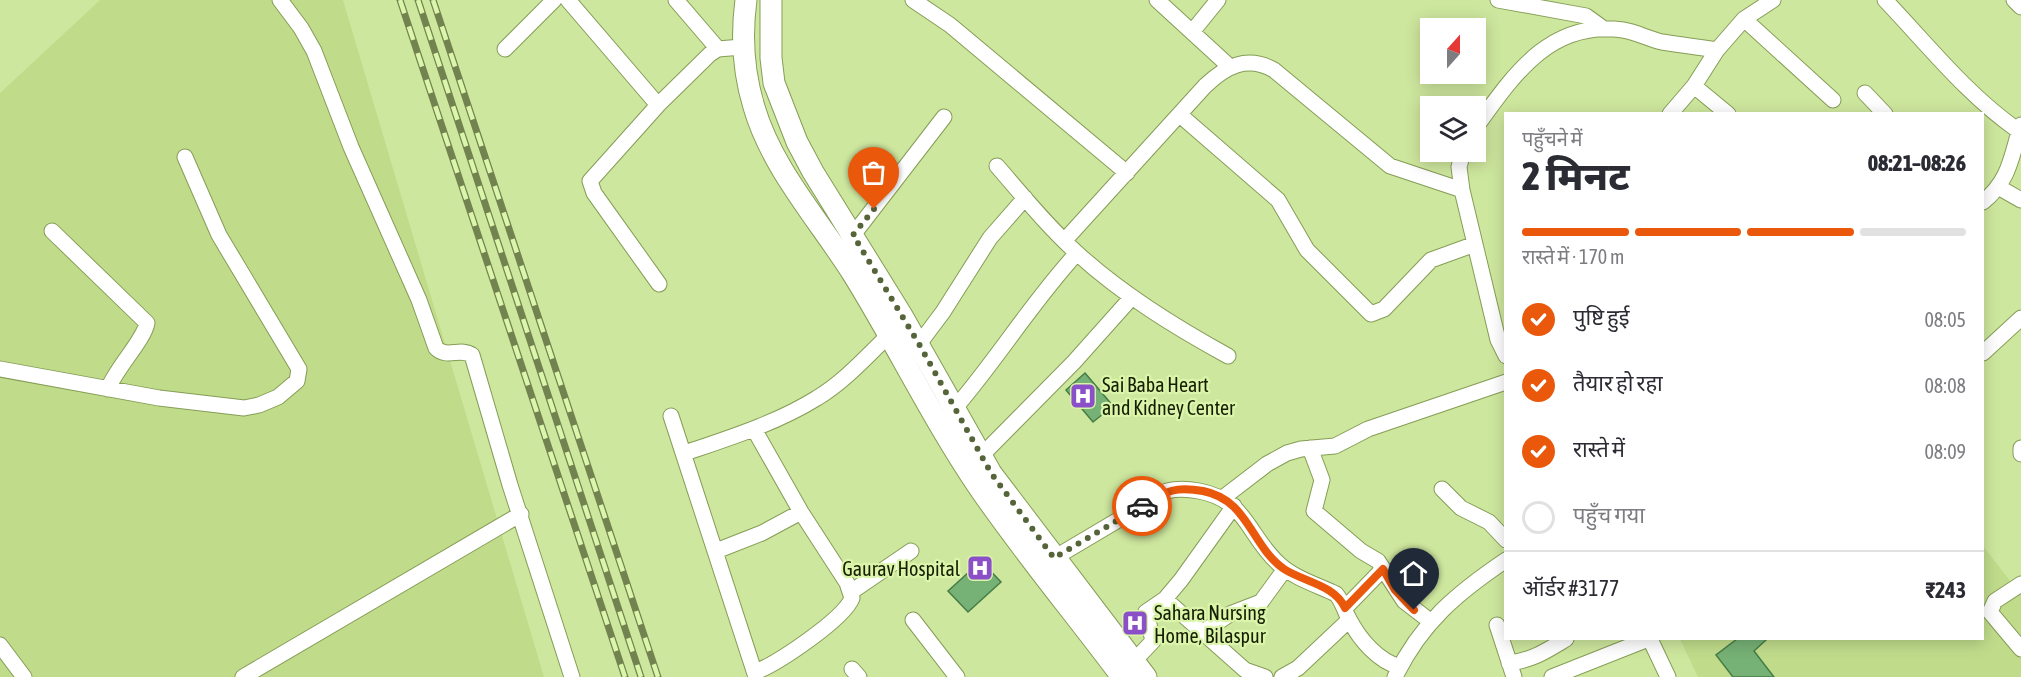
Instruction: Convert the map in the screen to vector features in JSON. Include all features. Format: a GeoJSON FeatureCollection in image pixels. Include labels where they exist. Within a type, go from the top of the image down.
{"type":"FeatureCollection","features":[{"type":"Feature","properties":{"kind":"main road"},"geometry":{"type":"LineString","coordinates":[[746,0],[742,47],[754,108],[777,160],[830,238],[890,334],[980,489],[1110,645]]}},
{"type":"Feature","properties":{"kind":"main road"},"geometry":{"type":"LineString","coordinates":[[771,0],[771,58],[774,83],[784,113],[813,172],[919,344],[981,456],[1006,496],[1054,558],[1125,672]]}},
{"type":"Feature","properties":{"kind":"street"},"geometry":{"type":"LineString","coordinates":[[280,0],[301,28],[314,51],[351,147],[419,300],[436,348],[447,354],[463,351],[472,355],[492,427],[572,677]]}},
{"type":"Feature","properties":{"kind":"street"},"geometry":{"type":"LineString","coordinates":[[505,49],[554,0]]}},
{"type":"Feature","properties":{"kind":"street"},"geometry":{"type":"LineString","coordinates":[[568,0],[658,105]]}},
{"type":"Feature","properties":{"kind":"street"},"geometry":{"type":"LineString","coordinates":[[676,0],[718,49]]}},
{"type":"Feature","properties":{"kind":"street"},"geometry":{"type":"LineString","coordinates":[[913,0],[950,25],[1127,173]]}},
{"type":"Feature","properties":{"kind":"street"},"geometry":{"type":"LineString","coordinates":[[1157,0],[1229,66]]}},
{"type":"Feature","properties":{"kind":"street"},"geometry":{"type":"LineString","coordinates":[[1192,32],[1218,0]]}},
{"type":"Feature","properties":{"kind":"street"},"geometry":{"type":"LineString","coordinates":[[1498,0],[1586,16],[1604,29]]}},
{"type":"Feature","properties":{"kind":"street"},"geometry":{"type":"LineString","coordinates":[[1672,112],[1694,86],[1717,50],[1744,20],[1773,0]]}},
{"type":"Feature","properties":{"kind":"street"},"geometry":{"type":"LineString","coordinates":[[1886,0],[1970,90],[2020,128],[2006,177],[2000,188],[1984,201]]}},
{"type":"Feature","properties":{"kind":"street"},"geometry":{"type":"LineString","coordinates":[[2014,0],[2021,7]]}},
{"type":"Feature","properties":{"kind":"street"},"geometry":{"type":"LineString","coordinates":[[1744,20],[1833,100]]}},
{"type":"Feature","properties":{"kind":"street"},"geometry":{"type":"LineString","coordinates":[[1486,114],[1526,62],[1567,36],[1585,30],[1623,29],[1660,41],[1717,50]]}},
{"type":"Feature","properties":{"kind":"street"},"geometry":{"type":"LineString","coordinates":[[659,284],[590,187],[593,176],[658,105],[718,49],[742,47]]}},
{"type":"Feature","properties":{"kind":"street"},"geometry":{"type":"LineString","coordinates":[[1065,240],[1205,86],[1229,66],[1254,62],[1269,67],[1390,166],[1462,190]]}},
{"type":"Feature","properties":{"kind":"street"},"geometry":{"type":"LineString","coordinates":[[1694,86],[1726,112]]}},
{"type":"Feature","properties":{"kind":"street"},"geometry":{"type":"LineString","coordinates":[[1865,93],[1883,112]]}},
{"type":"Feature","properties":{"kind":"street"},"geometry":{"type":"LineString","coordinates":[[1180,115],[1278,200],[1307,250],[1365,311],[1371,314],[1384,309],[1431,260],[1475,244]]}},
{"type":"Feature","properties":{"kind":"street"},"geometry":{"type":"LineString","coordinates":[[853,235],[944,117]]}},
{"type":"Feature","properties":{"kind":"street"},"geometry":{"type":"LineString","coordinates":[[0,369],[108,389],[216,406],[244,408],[278,397],[297,381],[300,374],[219,235],[185,157]]}},
{"type":"Feature","properties":{"kind":"street"},"geometry":{"type":"LineString","coordinates":[[1460,162],[1462,190],[1498,340],[1504,352]]}},
{"type":"Feature","properties":{"kind":"street"},"geometry":{"type":"LineString","coordinates":[[997,166],[1077,253],[1132,297],[1177,328],[1228,356]]}},
{"type":"Feature","properties":{"kind":"street"},"geometry":{"type":"LineString","coordinates":[[2000,188],[2021,200]]}},
{"type":"Feature","properties":{"kind":"street"},"geometry":{"type":"LineString","coordinates":[[919,344],[943,312],[990,238],[1025,198]]}},
{"type":"Feature","properties":{"kind":"street"},"geometry":{"type":"LineString","coordinates":[[52,231],[147,322],[108,389]]}},
{"type":"Feature","properties":{"kind":"street"},"geometry":{"type":"LineString","coordinates":[[955,408],[996,359],[1045,288],[1077,253]]}},
{"type":"Feature","properties":{"kind":"street"},"geometry":{"type":"LineString","coordinates":[[981,456],[1074,362],[1132,297]]}},
{"type":"Feature","properties":{"kind":"street"},"geometry":{"type":"LineString","coordinates":[[1984,353],[2021,318]]}},
{"type":"Feature","properties":{"kind":"street"},"geometry":{"type":"LineString","coordinates":[[685,453],[754,429],[817,399],[890,334]]}},
{"type":"Feature","properties":{"kind":"street"},"geometry":{"type":"LineString","coordinates":[[1125,672],[1154,641],[1146,612],[1165,599],[1188,571],[1229,501],[1267,464],[1287,453],[1346,443],[1368,429],[1504,383]]}},
{"type":"Feature","properties":{"kind":"street"},"geometry":{"type":"LineString","coordinates":[[671,416],[756,674],[784,658],[844,611],[850,604],[851,592],[801,512],[754,429]]}},
{"type":"Feature","properties":{"kind":"street"},"geometry":{"type":"LineString","coordinates":[[1310,448],[1322,480],[1314,511],[1360,551],[1373,557],[1404,601],[1430,621]]}},
{"type":"Feature","properties":{"kind":"street"},"geometry":{"type":"LineString","coordinates":[[2021,448],[2021,454]]}},
{"type":"Feature","properties":{"kind":"street"},"geometry":{"type":"LineString","coordinates":[[1054,558],[1167,491],[1187,489],[1229,501],[1268,554],[1285,569],[1336,594],[1347,614],[1379,657],[1398,672],[1430,621],[1441,608],[1504,561]]}},
{"type":"Feature","properties":{"kind":"street"},"geometry":{"type":"LineString","coordinates":[[1442,489],[1461,508],[1489,522],[1504,538]]}},
{"type":"Feature","properties":{"kind":"street"},"geometry":{"type":"LineString","coordinates":[[716,551],[762,533],[801,512]]}},
{"type":"Feature","properties":{"kind":"street"},"geometry":{"type":"LineString","coordinates":[[243,677],[520,514]]}},
{"type":"Feature","properties":{"kind":"street"},"geometry":{"type":"LineString","coordinates":[[851,592],[911,551]]}},
{"type":"Feature","properties":{"kind":"street"},"geometry":{"type":"LineString","coordinates":[[1203,632],[1230,614],[1261,602],[1285,569]]}},
{"type":"Feature","properties":{"kind":"street"},"geometry":{"type":"LineString","coordinates":[[1282,677],[1298,668],[1347,614],[1383,569]]}},
{"type":"Feature","properties":{"kind":"street"},"geometry":{"type":"LineString","coordinates":[[2021,584],[1995,601],[1990,612],[2021,649]]}},
{"type":"Feature","properties":{"kind":"street"},"geometry":{"type":"LineString","coordinates":[[1165,599],[1245,670],[1265,677]]}},
{"type":"Feature","properties":{"kind":"street"},"geometry":{"type":"LineString","coordinates":[[913,620],[957,677]]}},
{"type":"Feature","properties":{"kind":"street"},"geometry":{"type":"LineString","coordinates":[[1497,625],[1512,670],[1544,654],[1565,640]]}},
{"type":"Feature","properties":{"kind":"street"},"geometry":{"type":"LineString","coordinates":[[1552,677],[1646,640]]}},
{"type":"Feature","properties":{"kind":"street"},"geometry":{"type":"LineString","coordinates":[[1650,640],[1668,677]]}},
{"type":"Feature","properties":{"kind":"street"},"geometry":{"type":"LineString","coordinates":[[0,645],[24,677]]}},
{"type":"Feature","properties":{"kind":"shaded area"},"geometry":{"type":"Polygon","coordinates":[[[100,0],[343,0],[544,677],[0,677],[0,93],[100,0]]]}},
{"type":"Feature","properties":{"kind":"shaded area"},"geometry":{"type":"Polygon","coordinates":[[[1984,547],[2021,595],[2021,677],[1698,677],[1680,640],[1984,640],[1984,547]]]}},
{"type":"Feature","properties":{"kind":"building"},"geometry":{"type":"Polygon","coordinates":[[[1085,373],[1113,406],[1093,422],[1066,390],[1085,373]]]}},
{"type":"Feature","properties":{"kind":"building"},"geometry":{"type":"Polygon","coordinates":[[[981,561],[1001,582],[968,612],[948,591],[981,561]]]}},
{"type":"Feature","properties":{"kind":"building"},"geometry":{"type":"Polygon","coordinates":[[[1736,640],[1766,640],[1754,651],[1774,677],[1733,677],[1716,655],[1736,640]]]}},
{"type":"Feature","properties":{"kind":"railway"},"geometry":{"type":"LineString","coordinates":[[400,0],[625,677]]}},
{"type":"Feature","properties":{"kind":"railway"},"geometry":{"type":"LineString","coordinates":[[418,0],[641,677]]}},
{"type":"Feature","properties":{"kind":"railway"},"geometry":{"type":"LineString","coordinates":[[433,0],[658,677]]}},
{"type":"Feature","properties":{"kind":"way so far"},"geometry":{"type":"LineString","coordinates":[[874,209],[853,235],[919,344],[991,473],[1054,558],[1142,506]]}},
{"type":"Feature","properties":{"kind":"place","name":"Sai Baba Heart and Kidney Center"},"geometry":{"type":"Point","coordinates":[1083,396]}},
{"type":"Feature","properties":{"kind":"place","name":"Gaurav Hospital"},"geometry":{"type":"Point","coordinates":[980,568]}},
{"type":"Feature","properties":{"kind":"place","name":"Sahara Nursing Home, Bilaspur"},"geometry":{"type":"Point","coordinates":[1135,623]}},
{"type":"Feature","properties":{"kind":"route"},"geometry":{"type":"LineString","coordinates":[[1142,506],[1167,491],[1178,488],[1224,497],[1232,503],[1268,554],[1285,569],[1336,594],[1345,608],[1383,569],[1395,590],[1414,610]]}}]}
